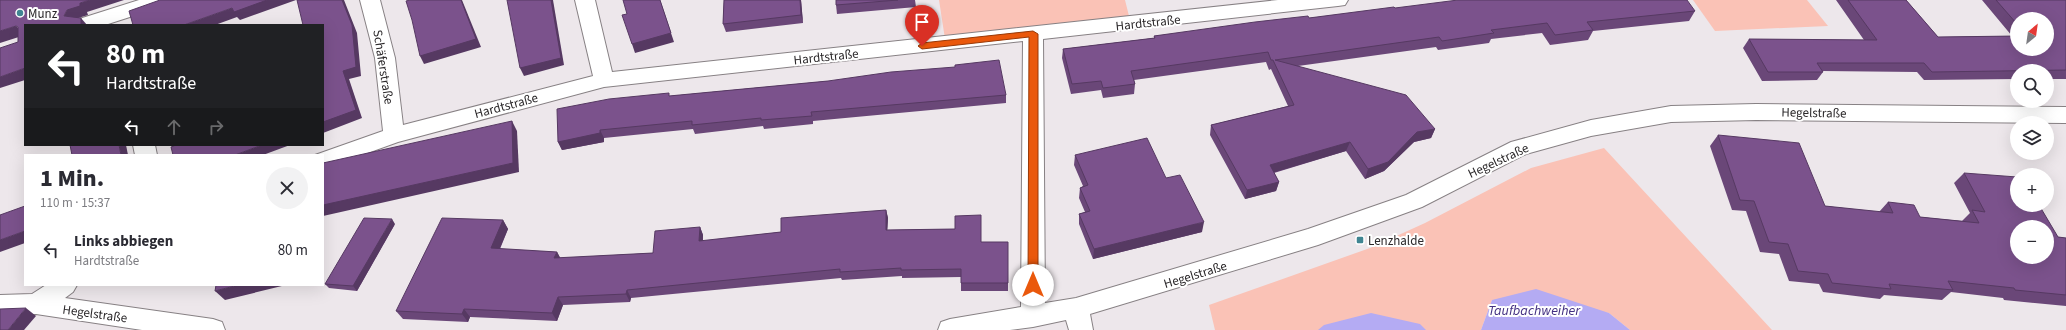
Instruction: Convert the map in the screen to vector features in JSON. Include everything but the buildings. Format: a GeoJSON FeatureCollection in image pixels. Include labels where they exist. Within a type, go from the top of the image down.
{"type":"FeatureCollection","features":[{"type":"Feature","properties":{"kind":"street"},"geometry":{"type":"LineString","coordinates":[[90,24],[122,19],[160,0]]}},
{"type":"Feature","properties":{"kind":"street","name":"Schäferstraße"},"geometry":{"type":"LineString","coordinates":[[370,0],[385,58],[394,135]]}},
{"type":"Feature","properties":{"kind":"street"},"geometry":{"type":"LineString","coordinates":[[585,0],[604,80]]}},
{"type":"Feature","properties":{"kind":"street","name":"Hardtstraße"},"geometry":{"type":"LineString","coordinates":[[324,161],[394,135],[604,80],[1338,0]]}},
{"type":"Feature","properties":{"kind":"street"},"geometry":{"type":"LineString","coordinates":[[1033,34],[1033,317]]}},
{"type":"Feature","properties":{"kind":"street","name":"Hegelstraße"},"geometry":{"type":"LineString","coordinates":[[950,330],[1033,317],[1078,319],[1169,282],[1317,235],[1414,201],[1520,148],[1591,128],[1671,114],[1756,112],[2066,115]]}},
{"type":"Feature","properties":{"kind":"street"},"geometry":{"type":"LineString","coordinates":[[36,304],[63,286]]}},
{"type":"Feature","properties":{"kind":"street","name":"Hegelstraße"},"geometry":{"type":"LineString","coordinates":[[0,306],[36,304],[213,330]]}},
{"type":"Feature","properties":{"kind":"shaded area"},"geometry":{"type":"Polygon","coordinates":[[[939,0],[1125,0],[1130,20],[945,39],[939,0]]]}},
{"type":"Feature","properties":{"kind":"shaded area"},"geometry":{"type":"Polygon","coordinates":[[[1693,0],[1807,0],[1828,26],[1715,31],[1693,0]]]}},
{"type":"Feature","properties":{"kind":"shaded area"},"geometry":{"type":"Polygon","coordinates":[[[1604,148],[1772,330],[1630,330],[1609,313],[1492,300],[1481,330],[1215,330],[1209,305],[1370,248],[1425,223],[1531,168],[1604,148]]]}},
{"type":"Feature","properties":{"kind":"water","name":"Taufbachweiher"},"geometry":{"type":"Polygon","coordinates":[[[1536,289],[1609,313],[1630,330],[1481,330],[1492,300],[1536,289]]]}},
{"type":"Feature","properties":{"kind":"water"},"geometry":{"type":"Polygon","coordinates":[[[1371,313],[1420,324],[1426,330],[1318,330],[1324,325],[1371,313]]]}},
{"type":"Feature","properties":{"kind":"place","name":"Munz"},"geometry":{"type":"Point","coordinates":[20,13]}},
{"type":"Feature","properties":{"kind":"place","name":"Lenzhalde"},"geometry":{"type":"Point","coordinates":[1360,240]}},
{"type":"Feature","properties":{"kind":"route"},"geometry":{"type":"LineString","coordinates":[[922,46],[1033,34],[1033,285]]}}]}
